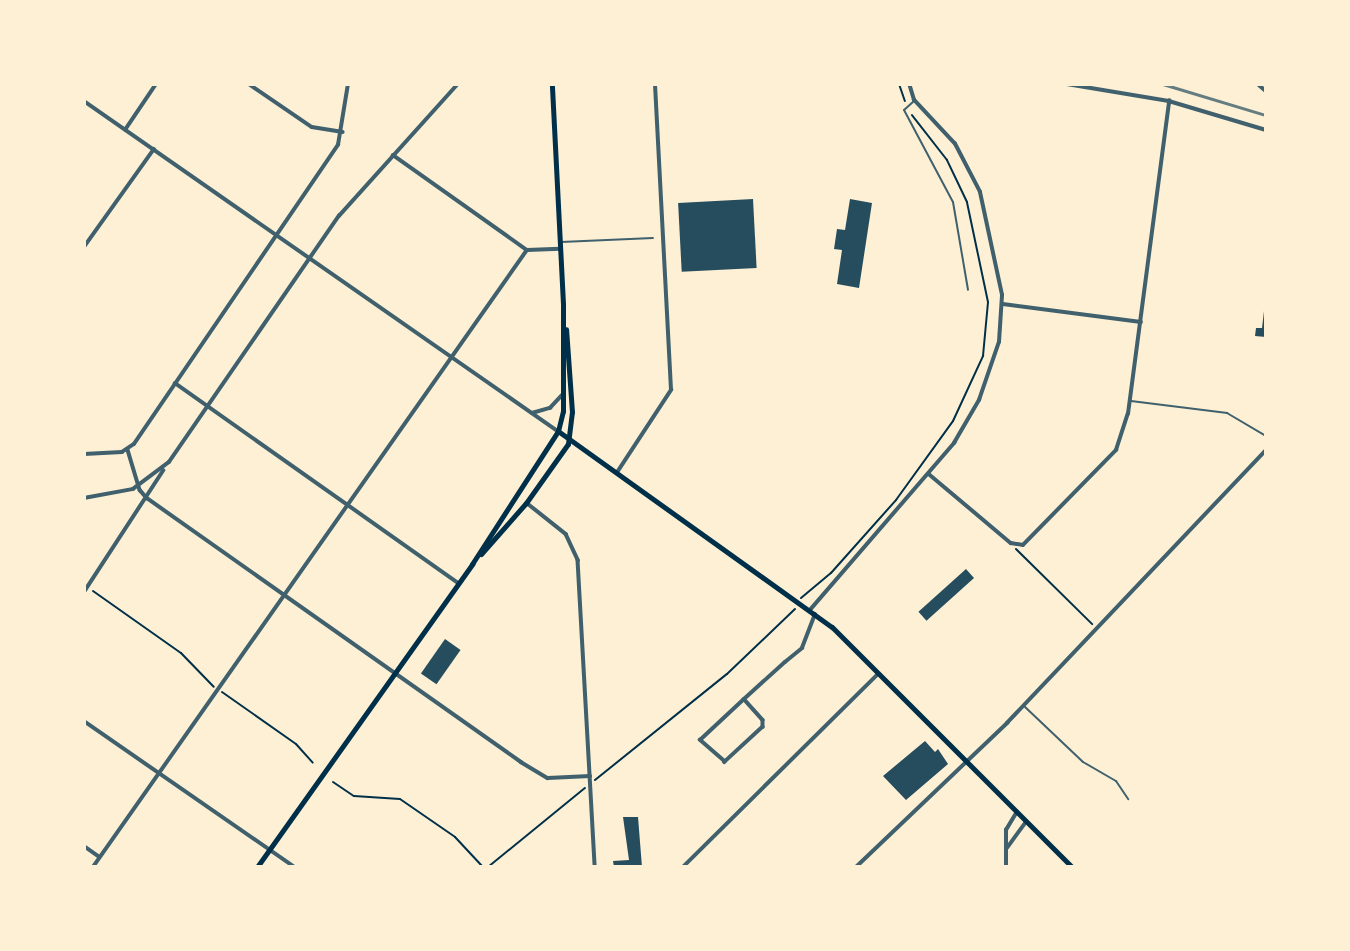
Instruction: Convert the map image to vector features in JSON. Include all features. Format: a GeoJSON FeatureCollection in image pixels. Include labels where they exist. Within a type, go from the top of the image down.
{"type":"FeatureCollection","features":[{"type":"Feature","properties":{"kind":"main road"},"geometry":{"type":"LineString","coordinates":[[472,564],[526,503],[569,439],[572,412],[563,304],[552,84]]}},
{"type":"Feature","properties":{"kind":"main road"},"geometry":{"type":"LineString","coordinates":[[257,867],[472,564],[558,431],[562,395],[563,304]]}},
{"type":"Feature","properties":{"kind":"main road"},"geometry":{"type":"LineString","coordinates":[[558,431],[618,471],[813,612],[879,673],[1072,867]]}},
{"type":"Feature","properties":{"kind":"street"},"geometry":{"type":"LineString","coordinates":[[125,130],[156,84]]}},
{"type":"Feature","properties":{"kind":"street"},"geometry":{"type":"LineString","coordinates":[[248,84],[314,128],[343,132]]}},
{"type":"Feature","properties":{"kind":"street"},"geometry":{"type":"LineString","coordinates":[[84,454],[128,450],[343,132],[348,84]]}},
{"type":"Feature","properties":{"kind":"street"},"geometry":{"type":"LineString","coordinates":[[84,592],[165,467],[310,258],[393,155],[458,84]]}},
{"type":"Feature","properties":{"kind":"street"},"geometry":{"type":"LineString","coordinates":[[618,471],[671,390],[655,84]]}},
{"type":"Feature","properties":{"kind":"street"},"geometry":{"type":"LineString","coordinates":[[744,699],[763,720],[763,727],[725,762],[700,740],[744,699],[802,648],[813,612],[929,474],[969,420],[984,390],[997,353],[1003,304],[977,185],[951,138],[914,100],[909,84]]}},
{"type":"Feature","properties":{"kind":"street"},"geometry":{"type":"LineString","coordinates":[[1067,84],[1169,101],[1266,130]]}},
{"type":"Feature","properties":{"kind":"street"},"geometry":{"type":"LineString","coordinates":[[1258,84],[1266,91]]}},
{"type":"Feature","properties":{"kind":"street"},"geometry":{"type":"LineString","coordinates":[[84,101],[558,431]]}},
{"type":"Feature","properties":{"kind":"street"},"geometry":{"type":"LineString","coordinates":[[929,474],[1011,543],[1027,544],[1111,457],[1124,433],[1130,400],[1169,101]]}},
{"type":"Feature","properties":{"kind":"street"},"geometry":{"type":"LineString","coordinates":[[84,247],[154,149]]}},
{"type":"Feature","properties":{"kind":"street"},"geometry":{"type":"LineString","coordinates":[[393,155],[527,250],[560,246]]}},
{"type":"Feature","properties":{"kind":"street"},"geometry":{"type":"LineString","coordinates":[[93,867],[454,359],[527,250]]}},
{"type":"Feature","properties":{"kind":"street"},"geometry":{"type":"LineString","coordinates":[[1003,304],[1141,322]]}},
{"type":"Feature","properties":{"kind":"street"},"geometry":{"type":"LineString","coordinates":[[175,383],[458,583]]}},
{"type":"Feature","properties":{"kind":"street"},"geometry":{"type":"LineString","coordinates":[[531,413],[550,408],[562,395]]}},
{"type":"Feature","properties":{"kind":"street"},"geometry":{"type":"LineString","coordinates":[[128,450],[139,487],[147,498],[540,775],[553,779],[590,776]]}},
{"type":"Feature","properties":{"kind":"street"},"geometry":{"type":"LineString","coordinates":[[856,867],[1023,705],[1266,450]]}},
{"type":"Feature","properties":{"kind":"street"},"geometry":{"type":"LineString","coordinates":[[84,498],[139,487],[165,467]]}},
{"type":"Feature","properties":{"kind":"street"},"geometry":{"type":"LineString","coordinates":[[526,503],[563,530],[577,555],[595,867]]}},
{"type":"Feature","properties":{"kind":"street"},"geometry":{"type":"LineString","coordinates":[[683,867],[879,673]]}},
{"type":"Feature","properties":{"kind":"street"},"geometry":{"type":"LineString","coordinates":[[84,720],[295,867]]}},
{"type":"Feature","properties":{"kind":"street"},"geometry":{"type":"LineString","coordinates":[[1006,867],[1007,824],[1017,812]]}},
{"type":"Feature","properties":{"kind":"street"},"geometry":{"type":"LineString","coordinates":[[1006,850],[1026,822]]}},
{"type":"Feature","properties":{"kind":"street"},"geometry":{"type":"LineString","coordinates":[[84,846],[100,857]]}},
{"type":"Feature","properties":{"kind":"lane"},"geometry":{"type":"LineString","coordinates":[[914,100],[904,110],[953,202],[968,290]]}},
{"type":"Feature","properties":{"kind":"lane"},"geometry":{"type":"LineString","coordinates":[[560,246],[653,238]]}},
{"type":"Feature","properties":{"kind":"lane"},"geometry":{"type":"LineString","coordinates":[[1130,400],[1227,413],[1266,436]]}},
{"type":"Feature","properties":{"kind":"lane"},"geometry":{"type":"LineString","coordinates":[[1023,705],[1083,762],[1116,782],[1128,800]]}},
{"type":"Feature","properties":{"kind":"path"},"geometry":{"type":"LineString","coordinates":[[899,84],[905,100]]}},
{"type":"Feature","properties":{"kind":"path"},"geometry":{"type":"LineString","coordinates":[[803,595],[831,573],[896,499],[953,421],[983,356],[988,302],[967,202],[947,160],[912,115]]}},
{"type":"Feature","properties":{"kind":"path"},"geometry":{"type":"LineString","coordinates":[[1011,543],[1096,628]]}},
{"type":"Feature","properties":{"kind":"path"},"geometry":{"type":"LineString","coordinates":[[84,559],[84,578]]}},
{"type":"Feature","properties":{"kind":"path"},"geometry":{"type":"LineString","coordinates":[[88,587],[181,653],[218,690],[296,744],[313,763]]}},
{"type":"Feature","properties":{"kind":"path"},"geometry":{"type":"LineString","coordinates":[[488,867],[727,674],[795,609]]}},
{"type":"Feature","properties":{"kind":"path"},"geometry":{"type":"LineString","coordinates":[[333,782],[354,796],[400,799],[455,837],[483,867]]}},
{"type":"Feature","properties":{"kind":"building"},"geometry":{"type":"Polygon","coordinates":[[[753,199],[757,268],[682,272],[678,203],[753,199]]]}},
{"type":"Feature","properties":{"kind":"building"},"geometry":{"type":"Polygon","coordinates":[[[850,199],[872,203],[859,288],[837,284],[842,250],[834,249],[837,229],[845,230],[850,199]]]}},
{"type":"Feature","properties":{"kind":"building"},"geometry":{"type":"Polygon","coordinates":[[[1264,311],[1266,337],[1255,336],[1256,328],[1262,328],[1264,311]]]}},
{"type":"Feature","properties":{"kind":"building"},"geometry":{"type":"Polygon","coordinates":[[[966,569],[974,578],[926,621],[918,612],[966,569]]]}},
{"type":"Feature","properties":{"kind":"building"},"geometry":{"type":"Polygon","coordinates":[[[445,639],[461,650],[436,684],[421,673],[445,639]]]}},
{"type":"Feature","properties":{"kind":"building"},"geometry":{"type":"Polygon","coordinates":[[[925,741],[935,752],[938,749],[948,764],[906,800],[883,776],[925,741]]]}},
{"type":"Feature","properties":{"kind":"building"},"geometry":{"type":"Polygon","coordinates":[[[623,817],[638,817],[642,867],[614,867],[613,861],[629,860],[623,817]]]}},
{"type":"Feature","properties":{"kind":"railway"},"geometry":{"type":"LineString","coordinates":[[1163,84],[1266,115]]}}]}
